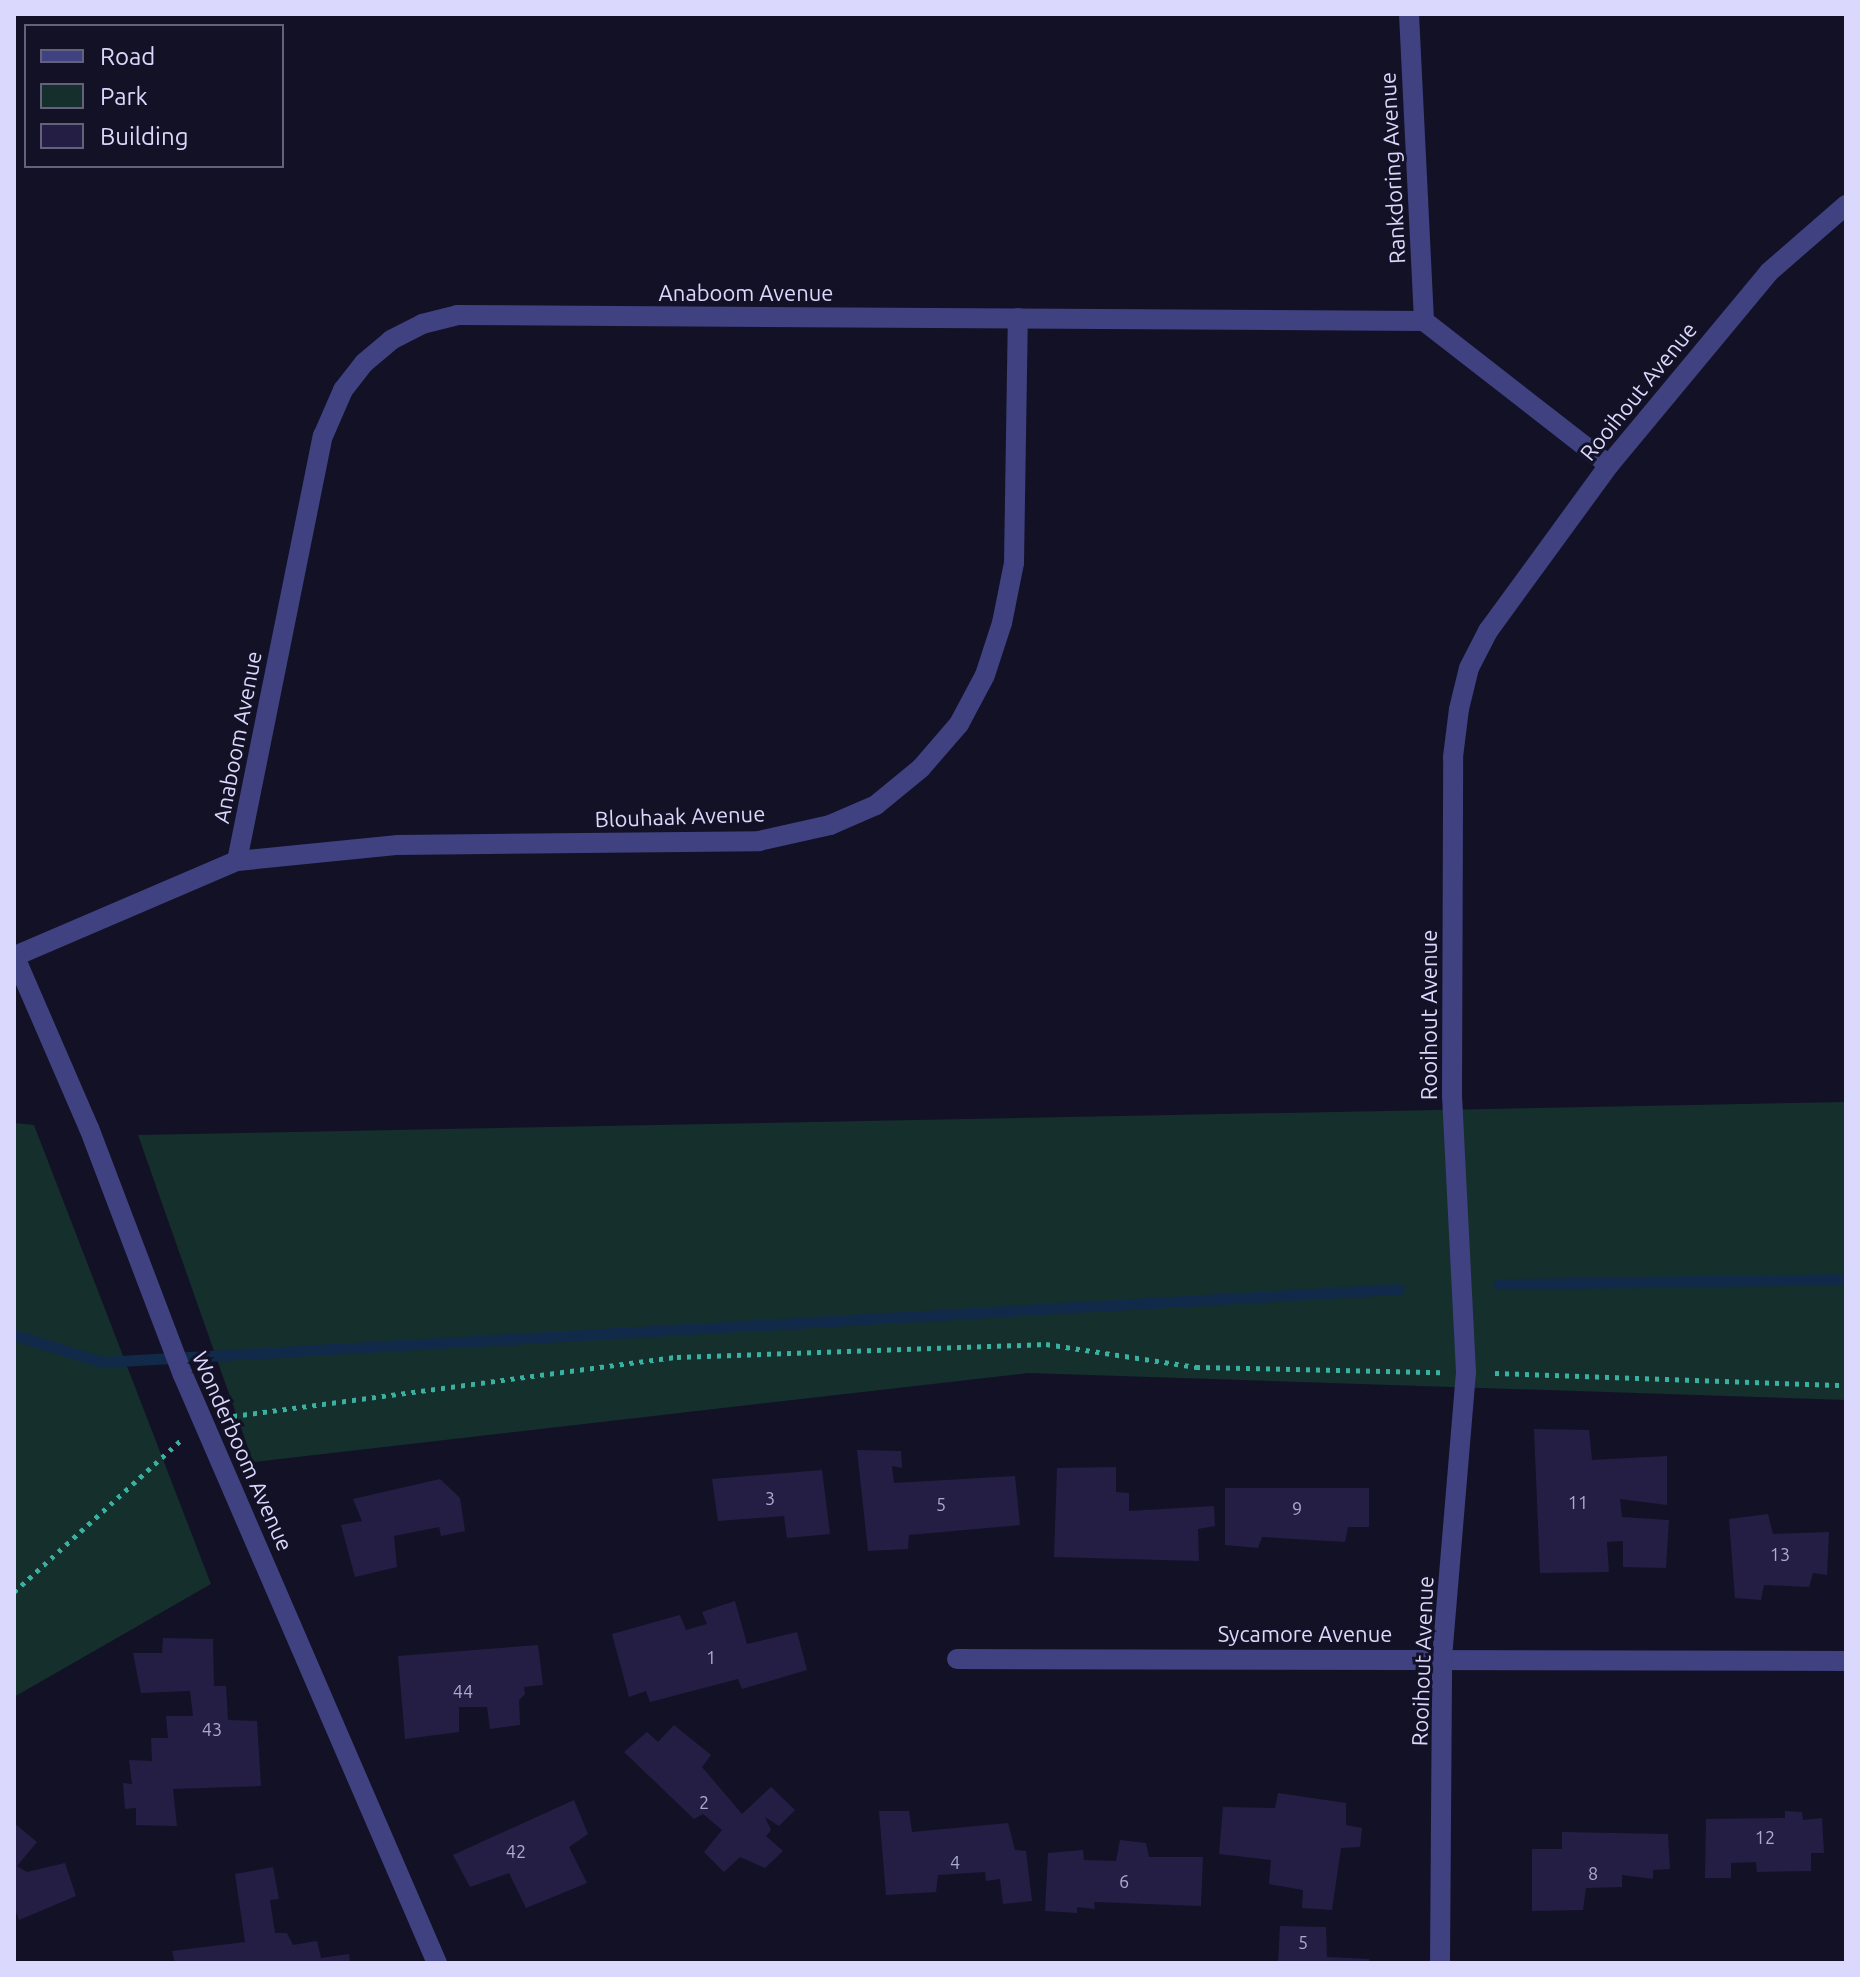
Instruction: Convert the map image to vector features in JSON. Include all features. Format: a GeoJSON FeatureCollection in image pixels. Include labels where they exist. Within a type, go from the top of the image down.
{"type":"FeatureCollection","features":[{"type":"Feature","properties":{"kind":"street","name":"Rankdoring Avenue"},"geometry":{"type":"LineString","coordinates":[[1409,14],[1424,321]]}},
{"type":"Feature","properties":{"kind":"street","name":"Rooihout Avenue"},"geometry":{"type":"LineString","coordinates":[[1440,1963],[1442,1658],[1466,1372],[1452,1095],[1453,757],[1459,709],[1469,668],[1488,631],[1609,465],[1769,272],[1846,205]]}},
{"type":"Feature","properties":{"kind":"street","name":"Anaboom Avenue"},"geometry":{"type":"LineString","coordinates":[[237,861],[323,436],[343,390],[364,363],[391,340],[422,324],[457,315],[1424,321]]}},
{"type":"Feature","properties":{"kind":"street","name":"Blouhaak Avenue"},"geometry":{"type":"LineString","coordinates":[[14,956],[237,861],[398,845],[759,841],[830,825],[876,805],[921,768],[959,724],[985,675],[1002,623],[1014,563],[1018,318]]}},
{"type":"Feature","properties":{"kind":"street"},"geometry":{"type":"LineString","coordinates":[[1424,321],[1609,465]]}},
{"type":"Feature","properties":{"kind":"street","name":"Wonderboom Avenue"},"geometry":{"type":"LineString","coordinates":[[14,956],[89,1128],[183,1375],[437,1963]]}},
{"type":"Feature","properties":{"kind":"street","name":"Sycamore Avenue"},"geometry":{"type":"LineString","coordinates":[[957,1659],[1846,1661]]}},
{"type":"Feature","properties":{"kind":"path"},"geometry":{"type":"LineString","coordinates":[[14,1592],[203,1421],[677,1357],[1046,1344],[1196,1367],[1466,1372],[1846,1385]]}},
{"type":"Feature","properties":{"kind":"green space"},"geometry":{"type":"Polygon","coordinates":[[[1846,1102],[1846,1400],[1028,1373],[253,1462],[138,1135],[1846,1102]]]}},
{"type":"Feature","properties":{"kind":"green space"},"geometry":{"type":"Polygon","coordinates":[[[14,1123],[34,1125],[211,1584],[14,1697],[14,1123]]]}},
{"type":"Feature","properties":{"kind":"building"},"geometry":{"type":"Polygon","coordinates":[[[1534,1429],[1589,1430],[1592,1460],[1667,1456],[1667,1505],[1620,1499],[1622,1517],[1669,1520],[1666,1568],[1623,1567],[1623,1541],[1607,1542],[1609,1572],[1540,1573],[1534,1429]]]}},
{"type":"Feature","properties":{"kind":"building"},"geometry":{"type":"Polygon","coordinates":[[[857,1450],[901,1451],[902,1468],[892,1466],[894,1483],[1015,1476],[1020,1525],[909,1535],[908,1549],[868,1551],[857,1450]]]}},
{"type":"Feature","properties":{"kind":"building"},"geometry":{"type":"Polygon","coordinates":[[[1116,1467],[1116,1492],[1129,1493],[1129,1511],[1214,1506],[1215,1526],[1198,1529],[1199,1561],[1054,1557],[1057,1468],[1116,1467]]]}},
{"type":"Feature","properties":{"kind":"building"},"geometry":{"type":"Polygon","coordinates":[[[822,1470],[830,1534],[787,1538],[784,1516],[718,1521],[712,1479],[822,1470]]]}},
{"type":"Feature","properties":{"kind":"building"},"geometry":{"type":"Polygon","coordinates":[[[440,1479],[460,1498],[465,1531],[441,1536],[439,1527],[394,1536],[397,1567],[355,1577],[341,1525],[362,1521],[353,1499],[440,1479]]]}},
{"type":"Feature","properties":{"kind":"building"},"geometry":{"type":"Polygon","coordinates":[[[1225,1488],[1369,1488],[1369,1527],[1348,1527],[1345,1542],[1262,1537],[1258,1548],[1225,1545],[1225,1488]]]}},
{"type":"Feature","properties":{"kind":"building"},"geometry":{"type":"Polygon","coordinates":[[[1768,1514],[1773,1534],[1829,1532],[1827,1575],[1813,1573],[1809,1587],[1764,1585],[1761,1600],[1735,1598],[1729,1519],[1768,1514]]]}},
{"type":"Feature","properties":{"kind":"building"},"geometry":{"type":"Polygon","coordinates":[[[735,1601],[747,1644],[797,1632],[807,1670],[742,1689],[738,1679],[650,1702],[646,1691],[629,1697],[612,1634],[680,1615],[686,1630],[707,1624],[702,1612],[735,1601]]]}},
{"type":"Feature","properties":{"kind":"building"},"geometry":{"type":"Polygon","coordinates":[[[163,1638],[213,1639],[214,1686],[226,1686],[228,1720],[257,1721],[261,1786],[173,1789],[177,1826],[136,1825],[136,1808],[125,1809],[123,1783],[132,1784],[129,1760],[152,1761],[151,1738],[168,1738],[166,1716],[193,1716],[190,1691],[141,1693],[133,1653],[162,1653],[163,1638]]]}},
{"type":"Feature","properties":{"kind":"building"},"geometry":{"type":"Polygon","coordinates":[[[538,1645],[543,1685],[524,1687],[525,1694],[519,1700],[520,1725],[490,1729],[487,1707],[459,1707],[459,1732],[405,1739],[398,1656],[538,1645]]]}},
{"type":"Feature","properties":{"kind":"building"},"geometry":{"type":"Polygon","coordinates":[[[674,1725],[711,1755],[702,1767],[742,1814],[771,1787],[795,1810],[779,1826],[765,1817],[771,1830],[766,1836],[783,1851],[765,1868],[740,1857],[724,1872],[704,1852],[722,1830],[703,1814],[694,1819],[624,1752],[647,1732],[658,1742],[674,1725]]]}},
{"type":"Feature","properties":{"kind":"building"},"geometry":{"type":"Polygon","coordinates":[[[1278,1793],[1346,1803],[1346,1825],[1362,1828],[1360,1847],[1341,1848],[1332,1910],[1302,1908],[1303,1890],[1269,1884],[1271,1860],[1219,1854],[1223,1807],[1275,1808],[1278,1793]]]}},
{"type":"Feature","properties":{"kind":"building"},"geometry":{"type":"Polygon","coordinates":[[[574,1800],[588,1834],[569,1847],[587,1883],[526,1908],[509,1873],[470,1887],[453,1855],[574,1800]]]}},
{"type":"Feature","properties":{"kind":"building"},"geometry":{"type":"Polygon","coordinates":[[[879,1811],[909,1811],[912,1832],[1008,1823],[1015,1850],[1026,1851],[1032,1901],[1003,1904],[1000,1879],[986,1881],[985,1872],[938,1875],[936,1892],[886,1895],[879,1811]]]}},
{"type":"Feature","properties":{"kind":"building"},"geometry":{"type":"Polygon","coordinates":[[[1785,1811],[1802,1812],[1803,1820],[1822,1818],[1824,1853],[1811,1853],[1811,1871],[1757,1872],[1756,1862],[1731,1863],[1731,1878],[1705,1878],[1706,1819],[1785,1818],[1785,1811]]]}},
{"type":"Feature","properties":{"kind":"building"},"geometry":{"type":"Polygon","coordinates":[[[14,1823],[37,1842],[17,1866],[27,1872],[65,1863],[76,1896],[19,1920],[14,1907],[14,1823]]]}},
{"type":"Feature","properties":{"kind":"building"},"geometry":{"type":"Polygon","coordinates":[[[1562,1832],[1668,1834],[1670,1869],[1653,1870],[1653,1879],[1622,1875],[1622,1887],[1586,1888],[1583,1910],[1532,1911],[1532,1849],[1562,1849],[1562,1832]]]}},
{"type":"Feature","properties":{"kind":"building"},"geometry":{"type":"Polygon","coordinates":[[[1120,1840],[1146,1843],[1149,1857],[1203,1857],[1201,1906],[1094,1902],[1095,1909],[1077,1907],[1077,1913],[1045,1911],[1048,1853],[1083,1850],[1084,1860],[1116,1861],[1120,1840]]]}},
{"type":"Feature","properties":{"kind":"building"},"geometry":{"type":"Polygon","coordinates":[[[273,1867],[279,1899],[270,1900],[275,1933],[287,1933],[293,1945],[317,1941],[321,1958],[349,1954],[350,1963],[175,1963],[172,1951],[245,1942],[235,1874],[273,1867]]]}},
{"type":"Feature","properties":{"kind":"building"},"geometry":{"type":"Polygon","coordinates":[[[1280,1926],[1326,1927],[1327,1957],[1369,1959],[1369,1963],[1278,1963],[1280,1926]]]}},
{"type":"Feature","properties":{"kind":"waterway"},"geometry":{"type":"LineString","coordinates":[[1499,1284],[1846,1279]]}},
{"type":"Feature","properties":{"kind":"waterway"},"geometry":{"type":"LineString","coordinates":[[14,1335],[102,1362],[1399,1289]]}}]}
